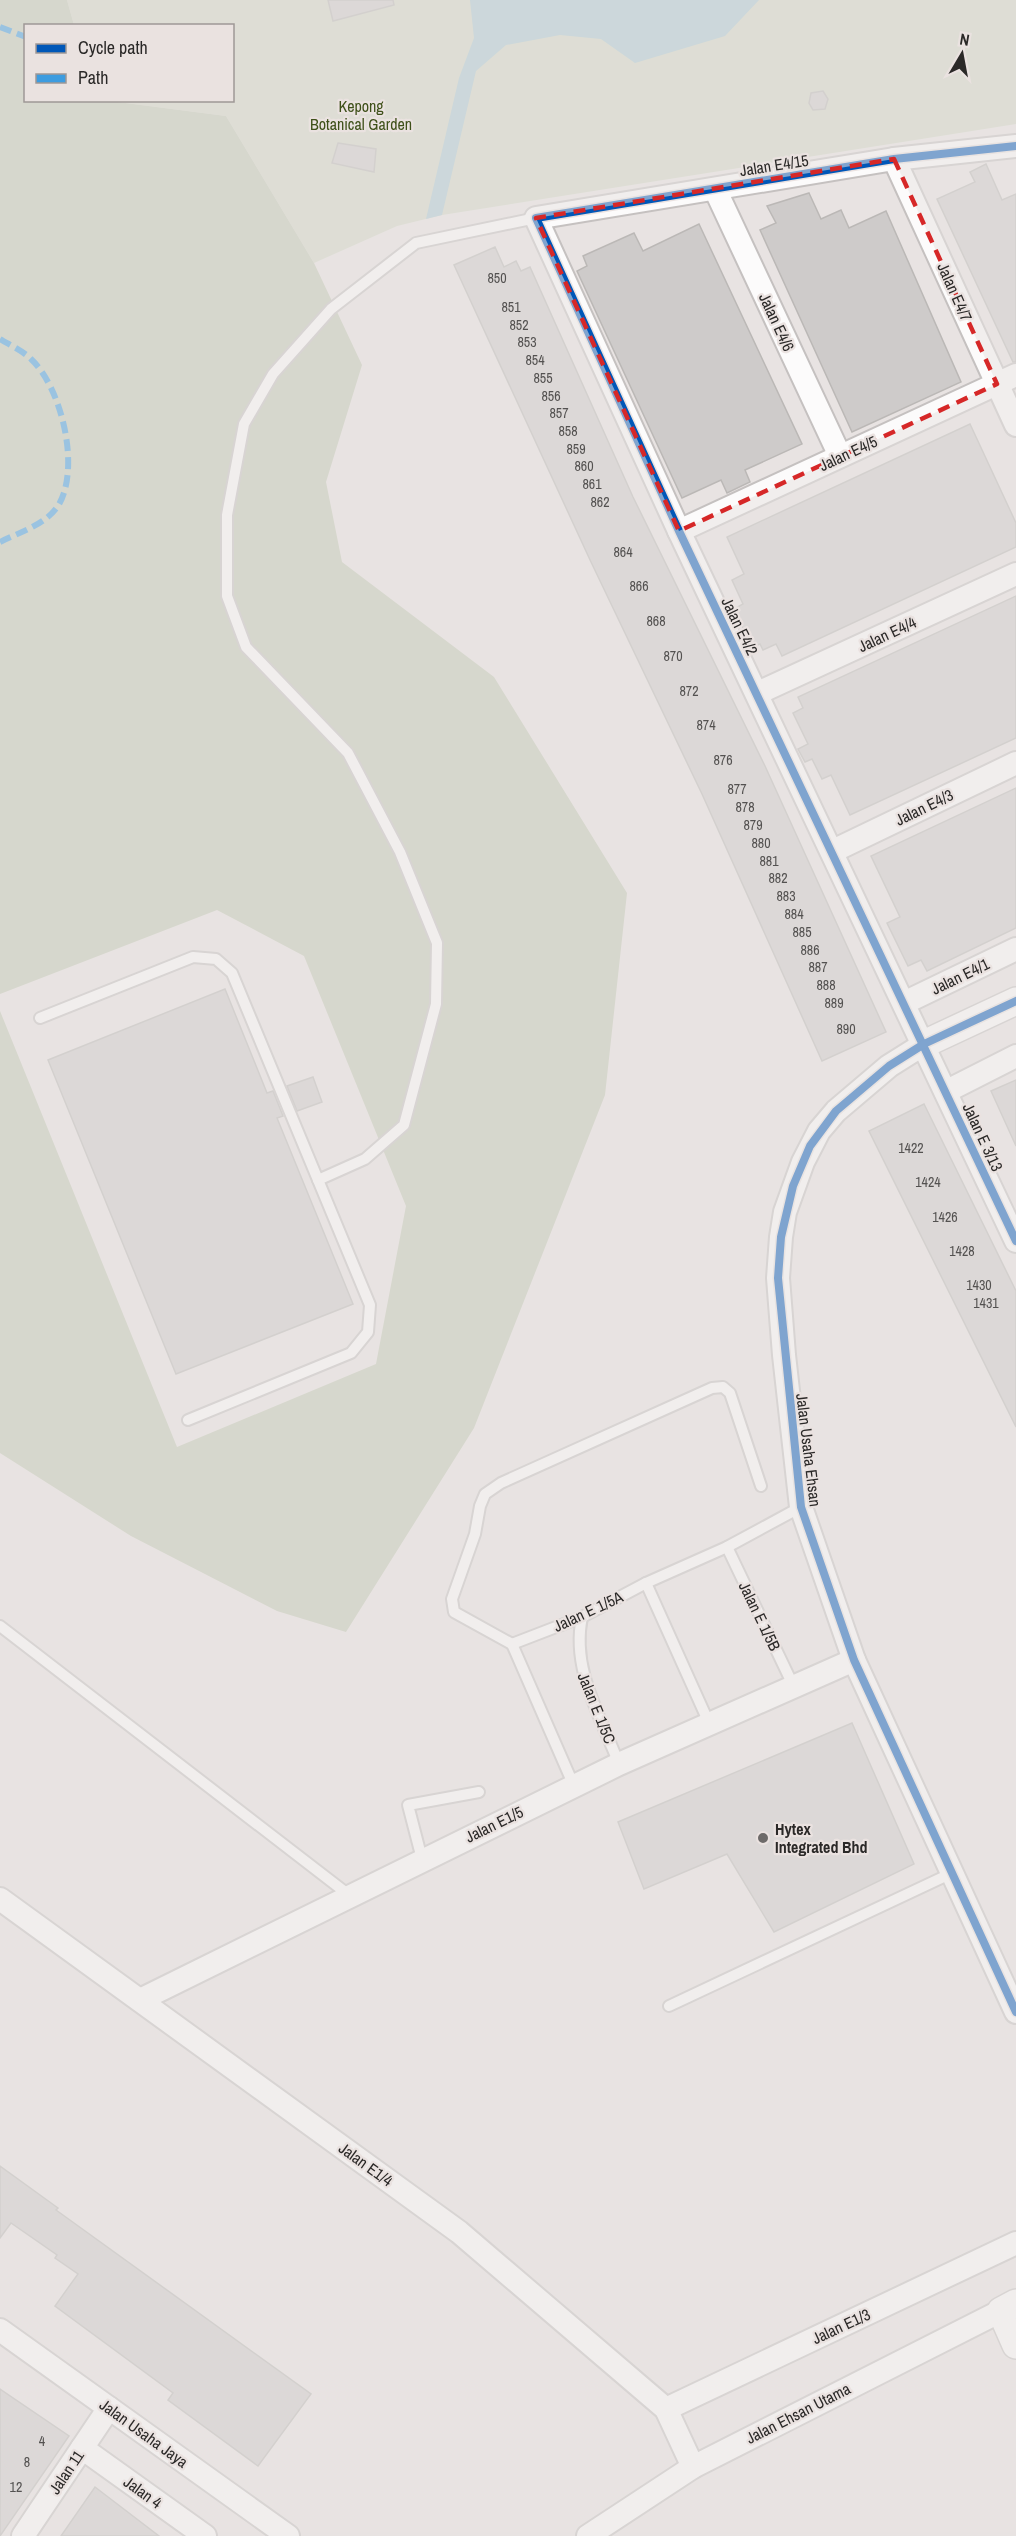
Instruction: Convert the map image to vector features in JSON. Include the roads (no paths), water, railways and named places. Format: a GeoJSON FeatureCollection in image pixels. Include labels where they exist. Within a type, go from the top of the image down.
{"type":"FeatureCollection","features":[{"type":"Feature","properties":{"kind":"street","name":"Jalan E4/15"},"geometry":{"type":"LineString","coordinates":[[536,218],[894,159],[1016,146]]}},
{"type":"Feature","properties":{"kind":"street","name":"Jalan E4/7"},"geometry":{"type":"LineString","coordinates":[[894,159],[1007,380],[1016,425]]}},
{"type":"Feature","properties":{"kind":"street","name":"Jalan E4/6"},"geometry":{"type":"LineString","coordinates":[[715,189],[840,456]]}},
{"type":"Feature","properties":{"kind":"street","name":"Jalan E4/2"},"geometry":{"type":"LineString","coordinates":[[536,218],[679,531],[924,1044]]}},
{"type":"Feature","properties":{"kind":"street","name":"Jalan E4/5"},"geometry":{"type":"LineString","coordinates":[[679,531],[1007,380]]}},
{"type":"Feature","properties":{"kind":"street","name":"Jalan E4/4"},"geometry":{"type":"LineString","coordinates":[[758,693],[1016,574]]}},
{"type":"Feature","properties":{"kind":"street","name":"Jalan E4/3"},"geometry":{"type":"LineString","coordinates":[[833,851],[1016,763]]}},
{"type":"Feature","properties":{"kind":"street","name":"Jalan E4/1"},"geometry":{"type":"LineString","coordinates":[[903,1003],[1016,949]]}},
{"type":"Feature","properties":{"kind":"street","name":"Jalan Usaha Ehsan"},"geometry":{"type":"LineString","coordinates":[[1016,1001],[924,1044],[889,1066],[836,1111],[810,1146],[785,1212],[778,1278],[801,1507],[854,1660],[1016,2012]]}},
{"type":"Feature","properties":{"kind":"street","name":"Jalan E 3/13"},"geometry":{"type":"LineString","coordinates":[[924,1044],[1016,1241]]}},
{"type":"Feature","properties":{"kind":"street"},"geometry":{"type":"LineString","coordinates":[[947,1091],[1016,1056]]}},
{"type":"Feature","properties":{"kind":"street","name":"Jalan E1/5"},"geometry":{"type":"LineString","coordinates":[[140,2000],[422,1859],[619,1764],[793,1685],[854,1660]]}},
{"type":"Feature","properties":{"kind":"street","name":"Jalan E1/4"},"geometry":{"type":"LineString","coordinates":[[0,1899],[459,2232],[666,2409],[693,2467]]}},
{"type":"Feature","properties":{"kind":"street","name":"Jalan E1/3"},"geometry":{"type":"LineString","coordinates":[[666,2409],[1016,2243]]}},
{"type":"Feature","properties":{"kind":"street"},"geometry":{"type":"LineString","coordinates":[[1008,2307],[1016,2345]]}},
{"type":"Feature","properties":{"kind":"street","name":"Jalan Ehsan Utama"},"geometry":{"type":"LineString","coordinates":[[588,2536],[693,2467],[1008,2307]]}},
{"type":"Feature","properties":{"kind":"street","name":"Jalan Usaha Jaya"},"geometry":{"type":"LineString","coordinates":[[2,2336],[109,2408],[288,2536]]}},
{"type":"Feature","properties":{"kind":"street","name":"Jalan 11"},"geometry":{"type":"LineString","coordinates":[[23,2536],[109,2408]]}},
{"type":"Feature","properties":{"kind":"street","name":"Jalan 4"},"geometry":{"type":"LineString","coordinates":[[82,2448],[205,2536]]}},
{"type":"Feature","properties":{"kind":"lane"},"geometry":{"type":"LineString","coordinates":[[318,1180],[365,1159],[404,1125],[436,1004],[436,943],[400,852],[348,753],[246,647],[227,596],[227,515],[244,424],[273,374],[331,309],[416,243],[536,218]]}},
{"type":"Feature","properties":{"kind":"lane"},"geometry":{"type":"LineString","coordinates":[[40,1018],[193,957],[216,959],[232,973],[370,1305],[368,1332],[351,1353],[188,1420]]}},
{"type":"Feature","properties":{"kind":"lane"},"geometry":{"type":"LineString","coordinates":[[574,1786],[512,1644],[454,1612],[452,1599],[475,1534],[480,1506],[485,1494],[501,1483],[712,1388],[723,1388],[730,1393],[761,1486]]}},
{"type":"Feature","properties":{"kind":"lane","name":"Jalan E 1/5A"},"geometry":{"type":"LineString","coordinates":[[512,1644],[582,1617],[646,1583],[727,1547],[801,1507]]}},
{"type":"Feature","properties":{"kind":"lane","name":"Jalan E 1/5B"},"geometry":{"type":"LineString","coordinates":[[727,1547],[793,1685]]}},
{"type":"Feature","properties":{"kind":"lane"},"geometry":{"type":"LineString","coordinates":[[646,1583],[709,1723]]}},
{"type":"Feature","properties":{"kind":"lane","name":"Jalan E 1/5C"},"geometry":{"type":"LineString","coordinates":[[582,1617],[578,1634],[580,1666],[619,1764]]}},
{"type":"Feature","properties":{"kind":"lane"},"geometry":{"type":"LineString","coordinates":[[0,1626],[349,1895]]}},
{"type":"Feature","properties":{"kind":"lane"},"geometry":{"type":"LineString","coordinates":[[422,1859],[408,1804],[479,1792]]}},
{"type":"Feature","properties":{"kind":"lane"},"geometry":{"type":"LineString","coordinates":[[669,2006],[952,1873]]}},
{"type":"Feature","properties":{"kind":"water"},"geometry":{"type":"Polygon","coordinates":[[[470,0],[759,0],[725,36],[635,63],[601,39],[560,35],[506,45],[476,71],[442,215],[426,219],[459,78],[474,38],[470,0]]]}},
{"type":"Feature","properties":{"kind":"place","name":"Hytex Integrated Bhd"},"geometry":{"type":"Point","coordinates":[763,1838]}},
{"type":"Feature","properties":{"kind":"park label","name":"Kepong Botanical Garden"},"geometry":{"type":"Point","coordinates":[361,115]}}]}
